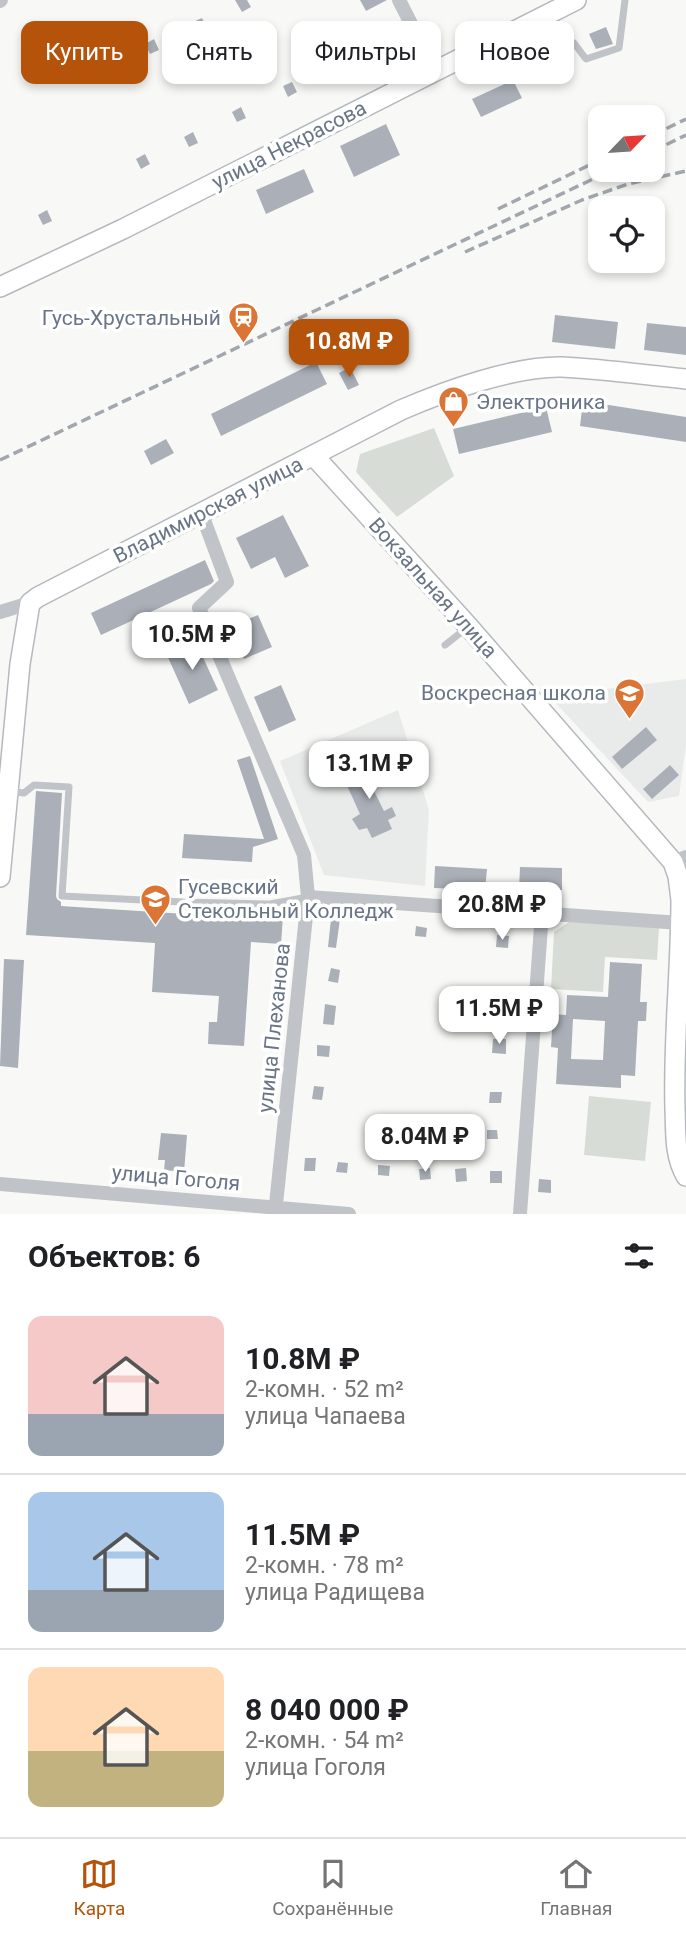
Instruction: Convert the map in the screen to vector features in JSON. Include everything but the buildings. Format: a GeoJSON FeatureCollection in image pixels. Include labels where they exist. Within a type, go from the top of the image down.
{"type":"FeatureCollection","features":[{"type":"Feature","properties":{"kind":"main road","name":"улица Некрасова"},"geometry":{"type":"LineString","coordinates":[[441,68],[576,0]]}},
{"type":"Feature","properties":{"kind":"main road","name":"улица Некрасова"},"geometry":{"type":"LineString","coordinates":[[0,286],[123,229],[409,84]]}},
{"type":"Feature","properties":{"kind":"main road","name":"Владимирская улица"},"geometry":{"type":"LineString","coordinates":[[30,603],[201,512],[401,410],[439,394],[528,370],[560,367],[686,379]]}},
{"type":"Feature","properties":{"kind":"main road","name":"Вокзальная улица"},"geometry":{"type":"LineString","coordinates":[[314,456],[680,860],[678,876],[681,923],[674,1087],[676,1145],[680,1167],[686,1176]]}},
{"type":"Feature","properties":{"kind":"main road"},"geometry":{"type":"LineString","coordinates":[[0,877],[20,664],[30,603]]}},
{"type":"Feature","properties":{"kind":"street"},"geometry":{"type":"LineString","coordinates":[[399,0],[410,21]]}},
{"type":"Feature","properties":{"kind":"street","name":"улица Плеханова"},"geometry":{"type":"LineString","coordinates":[[201,512],[227,582],[199,608],[304,855],[308,897],[276,1211]]}},
{"type":"Feature","properties":{"kind":"street"},"geometry":{"type":"LineString","coordinates":[[0,612],[30,603]]}},
{"type":"Feature","properties":{"kind":"street"},"geometry":{"type":"LineString","coordinates":[[308,897],[681,923]]}},
{"type":"Feature","properties":{"kind":"street"},"geometry":{"type":"LineString","coordinates":[[520,1214],[542,913]]}},
{"type":"Feature","properties":{"kind":"street","name":"улица Гоголя"},"geometry":{"type":"LineString","coordinates":[[0,1184],[276,1211],[349,1214]]}},
{"type":"Feature","properties":{"kind":"lane"},"geometry":{"type":"LineString","coordinates":[[534,20],[574,43],[586,59],[619,48],[625,0]]}},
{"type":"Feature","properties":{"kind":"lane"},"geometry":{"type":"LineString","coordinates":[[445,645],[468,626]]}},
{"type":"Feature","properties":{"kind":"lane"},"geometry":{"type":"LineString","coordinates":[[8,791],[24,793],[34,785],[69,788],[62,896],[270,904],[308,897]]}},
{"type":"Feature","properties":{"kind":"shaded area"},"geometry":{"type":"Polygon","coordinates":[[[434,428],[454,476],[397,517],[356,472],[360,454],[434,428]]]}},
{"type":"Feature","properties":{"kind":"shaded area","name":"Воскресная школа"},"geometry":{"type":"Polygon","coordinates":[[[686,679],[686,745],[679,796],[648,802],[549,696],[686,679]]]}},
{"type":"Feature","properties":{"kind":"shaded area"},"geometry":{"type":"Polygon","coordinates":[[[398,710],[429,810],[425,886],[324,875],[280,761],[398,710]]]}},
{"type":"Feature","properties":{"kind":"shaded area"},"geometry":{"type":"Polygon","coordinates":[[[569,922],[659,928],[657,960],[605,957],[603,992],[551,989],[554,932],[569,922]]]}},
{"type":"Feature","properties":{"kind":"shaded area"},"geometry":{"type":"Polygon","coordinates":[[[589,1096],[651,1102],[645,1161],[584,1155],[589,1096]]]}},
{"type":"Feature","properties":{"kind":"railway"},"geometry":{"type":"LineString","coordinates":[[665,129],[686,119]]}},
{"type":"Feature","properties":{"kind":"railway"},"geometry":{"type":"LineString","coordinates":[[665,145],[686,135]]}},
{"type":"Feature","properties":{"kind":"railway"},"geometry":{"type":"LineString","coordinates":[[498,209],[588,166]]}},
{"type":"Feature","properties":{"kind":"railway"},"geometry":{"type":"LineString","coordinates":[[465,252],[582,200],[628,184],[686,171]]}},
{"type":"Feature","properties":{"kind":"railway"},"geometry":{"type":"LineString","coordinates":[[0,460],[588,181]]}},
{"type":"Feature","properties":{"kind":"place","name":"Гусь-Хрустальный"},"geometry":{"type":"Point","coordinates":[244,345]}},
{"type":"Feature","properties":{"kind":"place","name":"Электроника"},"geometry":{"type":"Point","coordinates":[453,429]}},
{"type":"Feature","properties":{"kind":"place","name":"Воскресная школа"},"geometry":{"type":"Point","coordinates":[629,720]}},
{"type":"Feature","properties":{"kind":"place","name":"Гусевский Стекольный Колледж"},"geometry":{"type":"Point","coordinates":[155,926]}}]}
